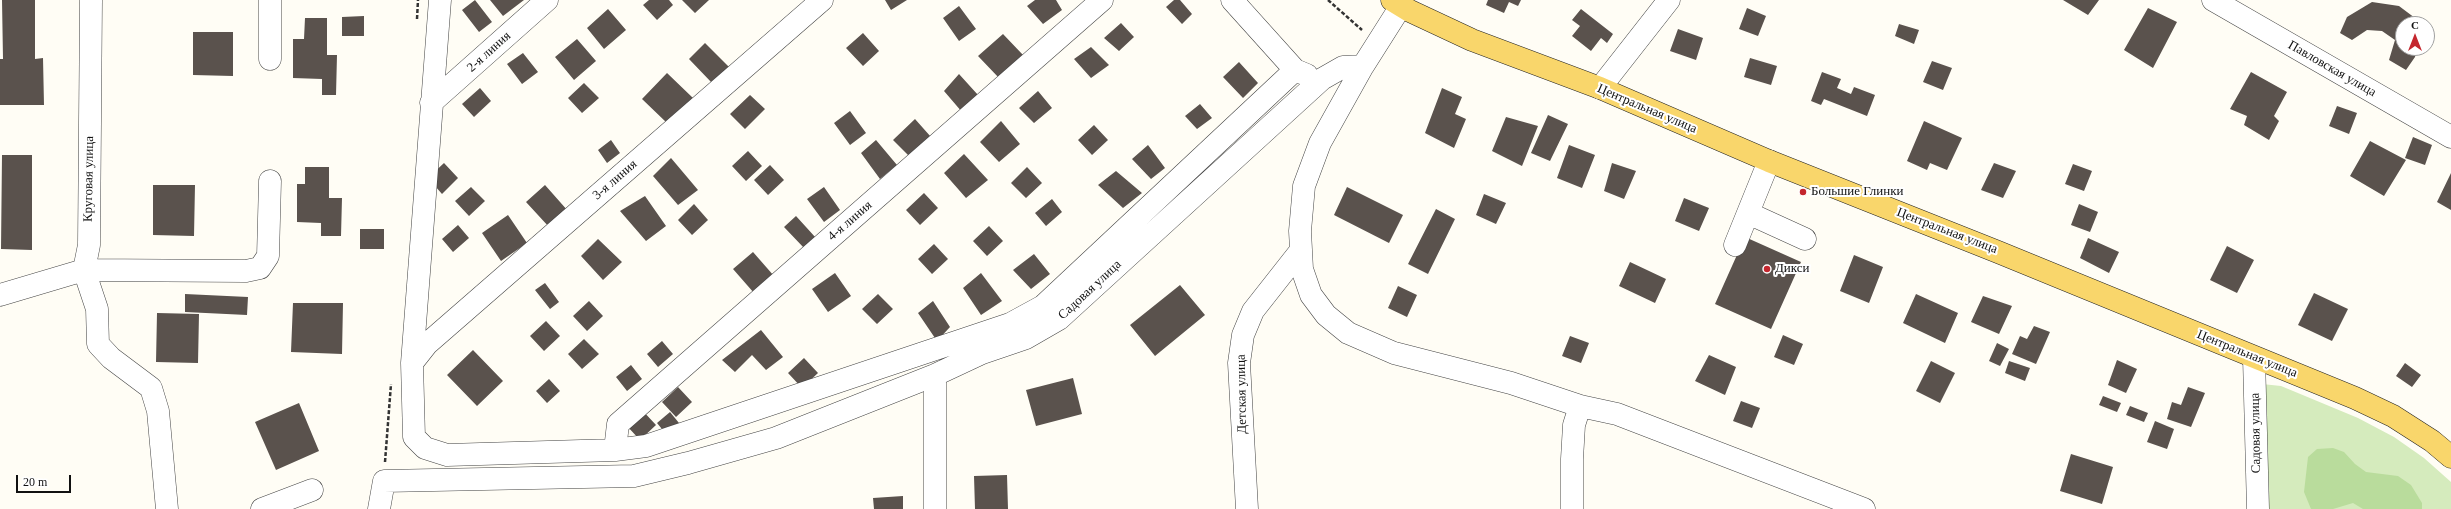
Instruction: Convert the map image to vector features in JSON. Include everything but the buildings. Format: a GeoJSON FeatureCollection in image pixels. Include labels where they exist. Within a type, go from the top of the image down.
{"type":"FeatureCollection","features":[{"type":"Feature","properties":{"kind":"main road","name":"Центральная улица"},"geometry":{"type":"LineString","coordinates":[[1396,3],[1472,40],[1600,88],[1769,161],[1998,252],[2394,416],[2432,441],[2451,457]]}},
{"type":"Feature","properties":{"kind":"street","name":"Круговая улица"},"geometry":{"type":"LineString","coordinates":[[84,270],[88,246],[91,0]]}},
{"type":"Feature","properties":{"kind":"street"},"geometry":{"type":"LineString","coordinates":[[270,0],[270,59]]}},
{"type":"Feature","properties":{"kind":"street"},"geometry":{"type":"LineString","coordinates":[[440,0],[412,363],[414,437],[425,448],[446,455],[615,450],[646,446],[1010,324],[1042,306],[1294,70]]}},
{"type":"Feature","properties":{"kind":"street","name":"2-я линия"},"geometry":{"type":"LineString","coordinates":[[431,103],[547,0]]}},
{"type":"Feature","properties":{"kind":"street","name":"3-я линия"},"geometry":{"type":"LineString","coordinates":[[412,363],[427,344],[822,0]]}},
{"type":"Feature","properties":{"kind":"street","name":"4-я линия"},"geometry":{"type":"LineString","coordinates":[[615,450],[618,424],[1102,0]]}},
{"type":"Feature","properties":{"kind":"street"},"geometry":{"type":"LineString","coordinates":[[1232,0],[1294,70],[1322,79]]}},
{"type":"Feature","properties":{"kind":"street"},"geometry":{"type":"LineString","coordinates":[[1600,88],[1669,0]]}},
{"type":"Feature","properties":{"kind":"street","name":"Павловская улица"},"geometry":{"type":"LineString","coordinates":[[2213,0],[2451,137]]}},
{"type":"Feature","properties":{"kind":"street"},"geometry":{"type":"LineString","coordinates":[[1396,3],[1380,38],[1320,143],[1304,186],[1300,231],[1302,269],[1311,295],[1326,315],[1348,333],[1394,353],[1511,383],[1580,406],[1617,414],[1864,509]]}},
{"type":"Feature","properties":{"kind":"street","name":"Садовая улица"},"geometry":{"type":"LineString","coordinates":[[379,509],[384,481],[634,476],[688,463],[776,438],[935,375],[982,353],[1026,338],[1059,319],[1322,79],[1343,67],[1364,66]]}},
{"type":"Feature","properties":{"kind":"street"},"geometry":{"type":"LineString","coordinates":[[1735,245],[1769,161]]}},
{"type":"Feature","properties":{"kind":"street"},"geometry":{"type":"LineString","coordinates":[[0,295],[84,270],[246,271],[260,268],[268,256],[270,181]]}},
{"type":"Feature","properties":{"kind":"street"},"geometry":{"type":"LineString","coordinates":[[1748,213],[1804,239]]}},
{"type":"Feature","properties":{"kind":"street","name":"Детская улица"},"geometry":{"type":"LineString","coordinates":[[1247,509],[1239,363],[1243,335],[1253,311],[1301,250]]}},
{"type":"Feature","properties":{"kind":"street"},"geometry":{"type":"LineString","coordinates":[[84,270],[97,309],[98,344],[111,358],[152,388],[158,411],[167,509]]}},
{"type":"Feature","properties":{"kind":"street","name":"Садовая улица"},"geometry":{"type":"LineString","coordinates":[[2254,358],[2258,509]]}},
{"type":"Feature","properties":{"kind":"street"},"geometry":{"type":"LineString","coordinates":[[935,375],[935,509]]}},
{"type":"Feature","properties":{"kind":"street"},"geometry":{"type":"LineString","coordinates":[[1572,509],[1572,452],[1574,425],[1580,406]]}},
{"type":"Feature","properties":{"kind":"street"},"geometry":{"type":"LineString","coordinates":[[262,509],[312,490]]}},
{"type":"Feature","properties":{"kind":"path"},"geometry":{"type":"LineString","coordinates":[[1328,0],[1360,29],[1380,38]]}},
{"type":"Feature","properties":{"kind":"green space"},"geometry":{"type":"Polygon","coordinates":[[[2262,384],[2281,386],[2358,418],[2394,437],[2424,458],[2451,482],[2451,509],[2266,509],[2262,384]]]}},
{"type":"Feature","properties":{"kind":"green space"},"geometry":{"type":"Polygon","coordinates":[[[2333,448],[2344,452],[2355,464],[2366,472],[2398,476],[2411,485],[2422,503],[2422,509],[2363,509],[2353,503],[2333,509],[2311,509],[2304,492],[2308,457],[2317,449],[2333,448]]]}},
{"type":"Feature","properties":{"kind":"place","name":"Большие Глинки"},"geometry":{"type":"Point","coordinates":[1803,192]}},
{"type":"Feature","properties":{"kind":"place","name":"Дикси"},"geometry":{"type":"Point","coordinates":[1767,269]}}]}
